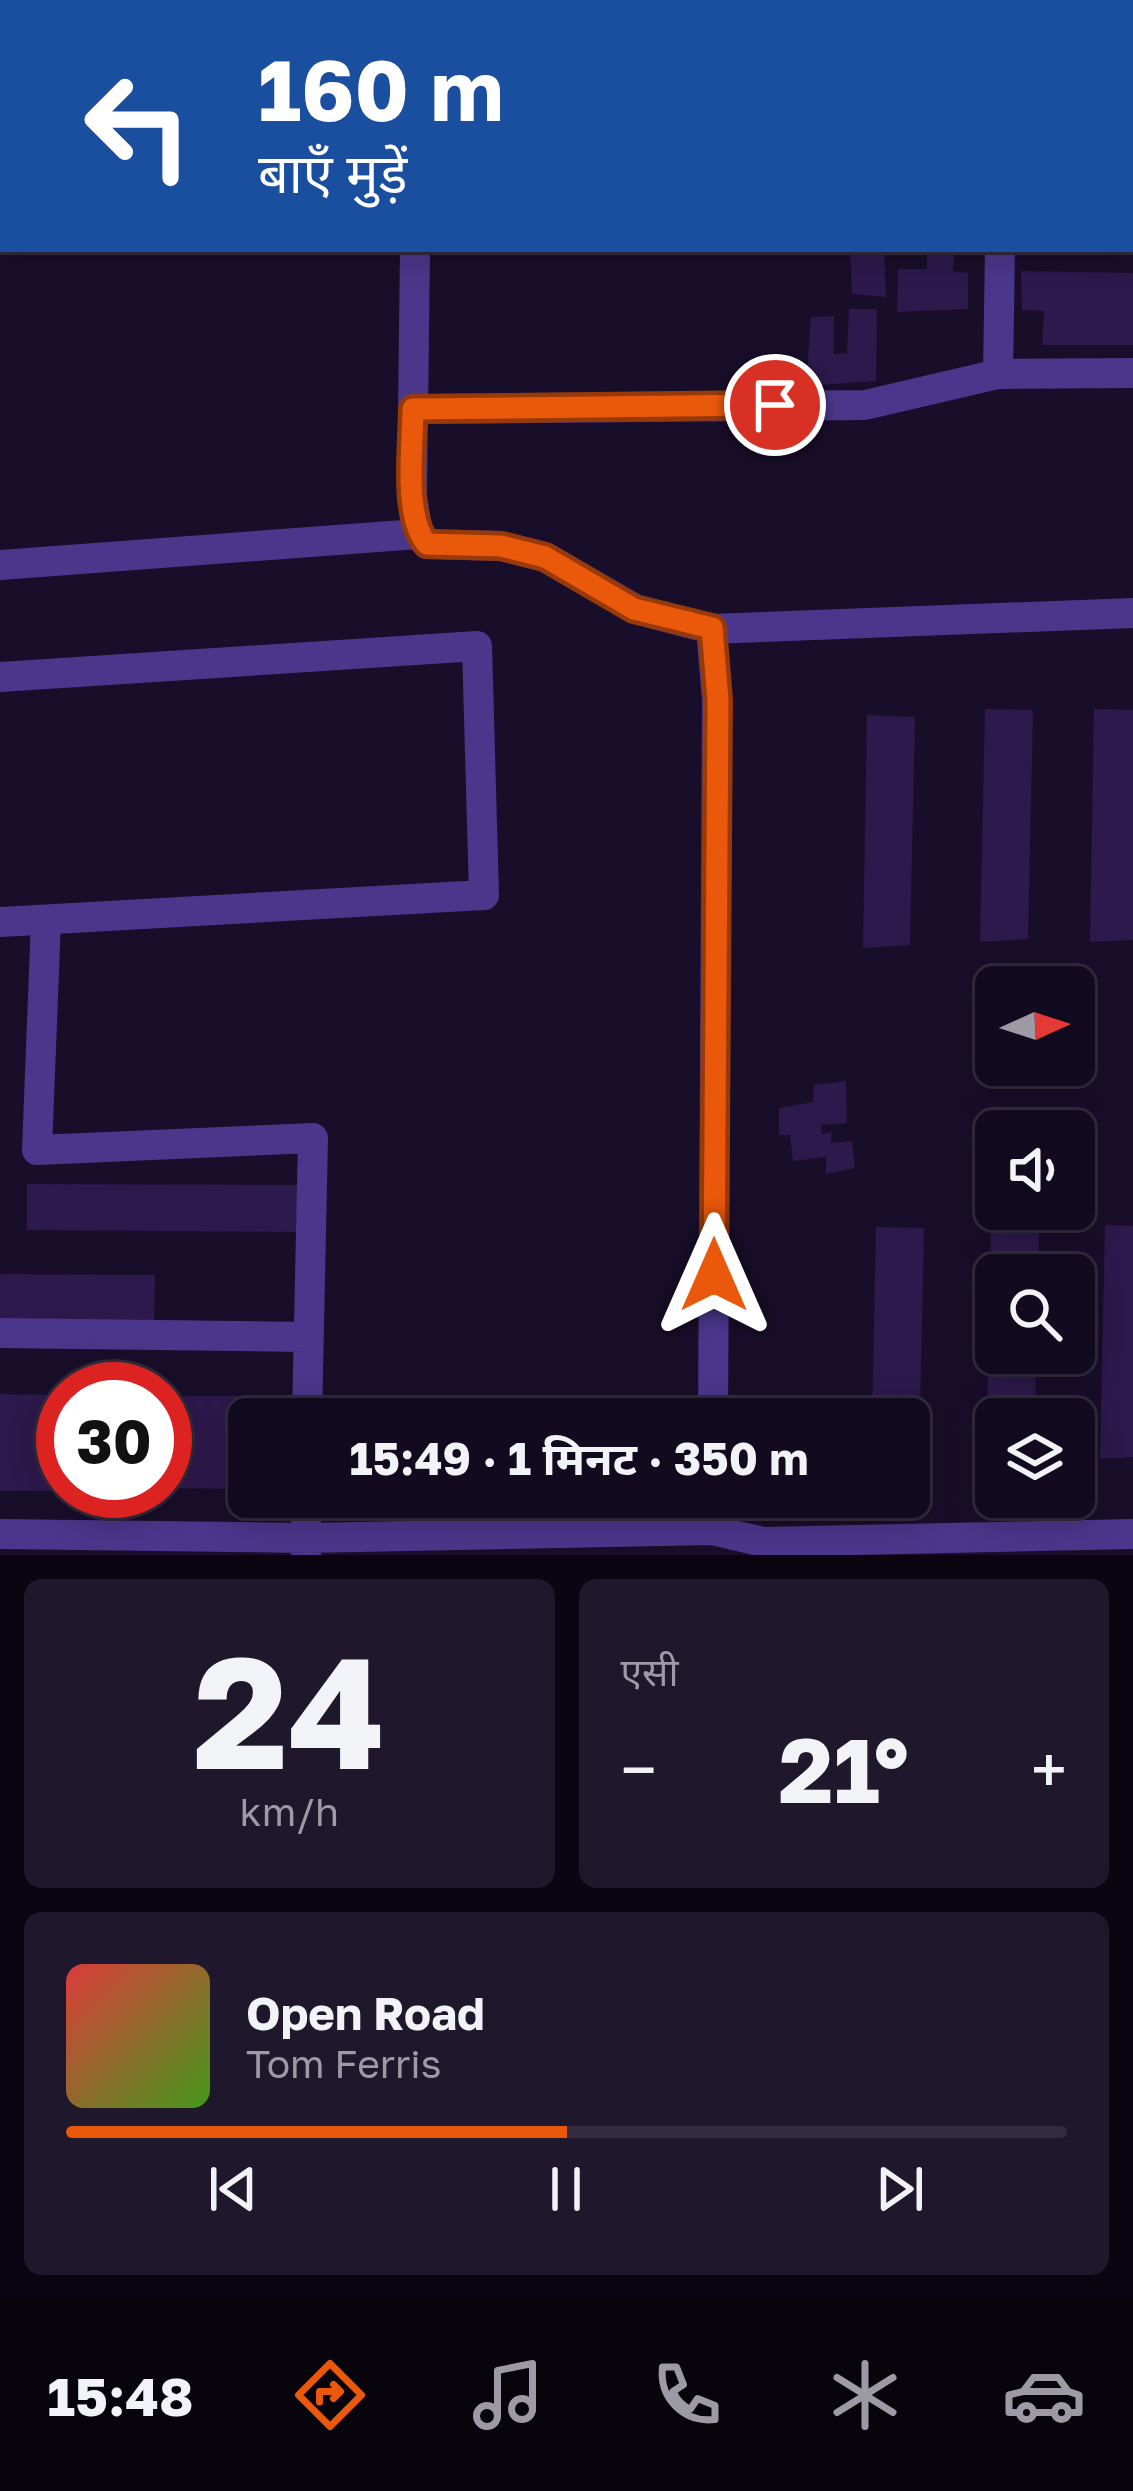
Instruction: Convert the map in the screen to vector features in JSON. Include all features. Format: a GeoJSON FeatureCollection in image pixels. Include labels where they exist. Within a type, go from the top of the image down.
{"type":"FeatureCollection","features":[{"type":"Feature","properties":{"kind":"street"},"geometry":{"type":"LineString","coordinates":[[415,252],[412,496],[418,534],[427,544],[501,546],[545,557],[634,609],[712,628],[1133,613]]}},
{"type":"Feature","properties":{"kind":"street"},"geometry":{"type":"LineString","coordinates":[[998,374],[1000,252]]}},
{"type":"Feature","properties":{"kind":"street"},"geometry":{"type":"LineString","coordinates":[[413,409],[865,405],[998,374],[1133,373]]}},
{"type":"Feature","properties":{"kind":"street"},"geometry":{"type":"LineString","coordinates":[[0,565],[418,534]]}},
{"type":"Feature","properties":{"kind":"street"},"geometry":{"type":"LineString","coordinates":[[712,628],[718,700],[713,1398]]}},
{"type":"Feature","properties":{"kind":"street"},"geometry":{"type":"LineString","coordinates":[[0,677],[476,646],[484,896],[0,922]]}},
{"type":"Feature","properties":{"kind":"street"},"geometry":{"type":"LineString","coordinates":[[46,920],[38,1150],[313,1138],[307,1398]]}},
{"type":"Feature","properties":{"kind":"street"},"geometry":{"type":"LineString","coordinates":[[0,1333],[308,1336]]}},
{"type":"Feature","properties":{"kind":"street"},"geometry":{"type":"LineString","coordinates":[[712,1518],[712,1530]]}},
{"type":"Feature","properties":{"kind":"street"},"geometry":{"type":"LineString","coordinates":[[0,1534],[306,1546],[712,1530],[764,1542],[1133,1534]]}},
{"type":"Feature","properties":{"kind":"building"},"geometry":{"type":"Polygon","coordinates":[[[850,252],[884,252],[886,297],[852,294],[850,252]]]}},
{"type":"Feature","properties":{"kind":"building"},"geometry":{"type":"Polygon","coordinates":[[[927,252],[955,252],[953,271],[968,273],[968,309],[897,312],[898,269],[927,269],[927,252]]]}},
{"type":"Feature","properties":{"kind":"building"},"geometry":{"type":"Polygon","coordinates":[[[1021,271],[1133,273],[1133,345],[1042,345],[1044,311],[1022,310],[1021,271]]]}},
{"type":"Feature","properties":{"kind":"building"},"geometry":{"type":"Polygon","coordinates":[[[849,309],[877,309],[876,381],[806,386],[811,317],[834,316],[834,354],[847,353],[849,309]]]}},
{"type":"Feature","properties":{"kind":"building"},"geometry":{"type":"Polygon","coordinates":[[[985,709],[1033,710],[1028,939],[980,942],[985,709]]]}},
{"type":"Feature","properties":{"kind":"building"},"geometry":{"type":"Polygon","coordinates":[[[1094,709],[1133,710],[1133,940],[1090,942],[1094,709]]]}},
{"type":"Feature","properties":{"kind":"building"},"geometry":{"type":"Polygon","coordinates":[[[867,715],[915,717],[910,945],[863,948],[867,715]]]}},
{"type":"Feature","properties":{"kind":"building"},"geometry":{"type":"Polygon","coordinates":[[[846,1081],[847,1123],[821,1125],[822,1134],[832,1132],[831,1143],[852,1141],[855,1168],[826,1174],[826,1157],[793,1161],[790,1135],[779,1135],[779,1108],[813,1102],[814,1085],[846,1081]]]}},
{"type":"Feature","properties":{"kind":"building"},"geometry":{"type":"Polygon","coordinates":[[[27,1184],[298,1185],[296,1232],[27,1230],[27,1184]]]}},
{"type":"Feature","properties":{"kind":"building"},"geometry":{"type":"Polygon","coordinates":[[[1105,1225],[1133,1226],[1133,1457],[1100,1459],[1105,1225]]]}},
{"type":"Feature","properties":{"kind":"building"},"geometry":{"type":"Polygon","coordinates":[[[876,1227],[924,1228],[920,1398],[872,1398],[876,1227]]]}},
{"type":"Feature","properties":{"kind":"building"},"geometry":{"type":"Polygon","coordinates":[[[991,1230],[1039,1230],[1038,1254],[990,1254],[991,1230]]]}},
{"type":"Feature","properties":{"kind":"building"},"geometry":{"type":"Polygon","coordinates":[[[0,1274],[155,1275],[154,1321],[0,1320],[0,1274]]]}},
{"type":"Feature","properties":{"kind":"building"},"geometry":{"type":"Polygon","coordinates":[[[988,1374],[1036,1374],[1035,1398],[987,1398],[988,1374]]]}},
{"type":"Feature","properties":{"kind":"building"},"geometry":{"type":"Polygon","coordinates":[[[0,1394],[36,1395],[36,1491],[0,1491],[0,1394]]]}},
{"type":"Feature","properties":{"kind":"building"},"geometry":{"type":"Polygon","coordinates":[[[192,1396],[258,1396],[228,1398],[228,1489],[192,1488],[192,1396]]]}},
{"type":"Feature","properties":{"kind":"route"},"geometry":{"type":"LineString","coordinates":[[714,1275],[718,700],[712,628],[634,609],[545,557],[501,546],[427,544],[418,534],[412,496],[413,409],[775,405]]}}]}
